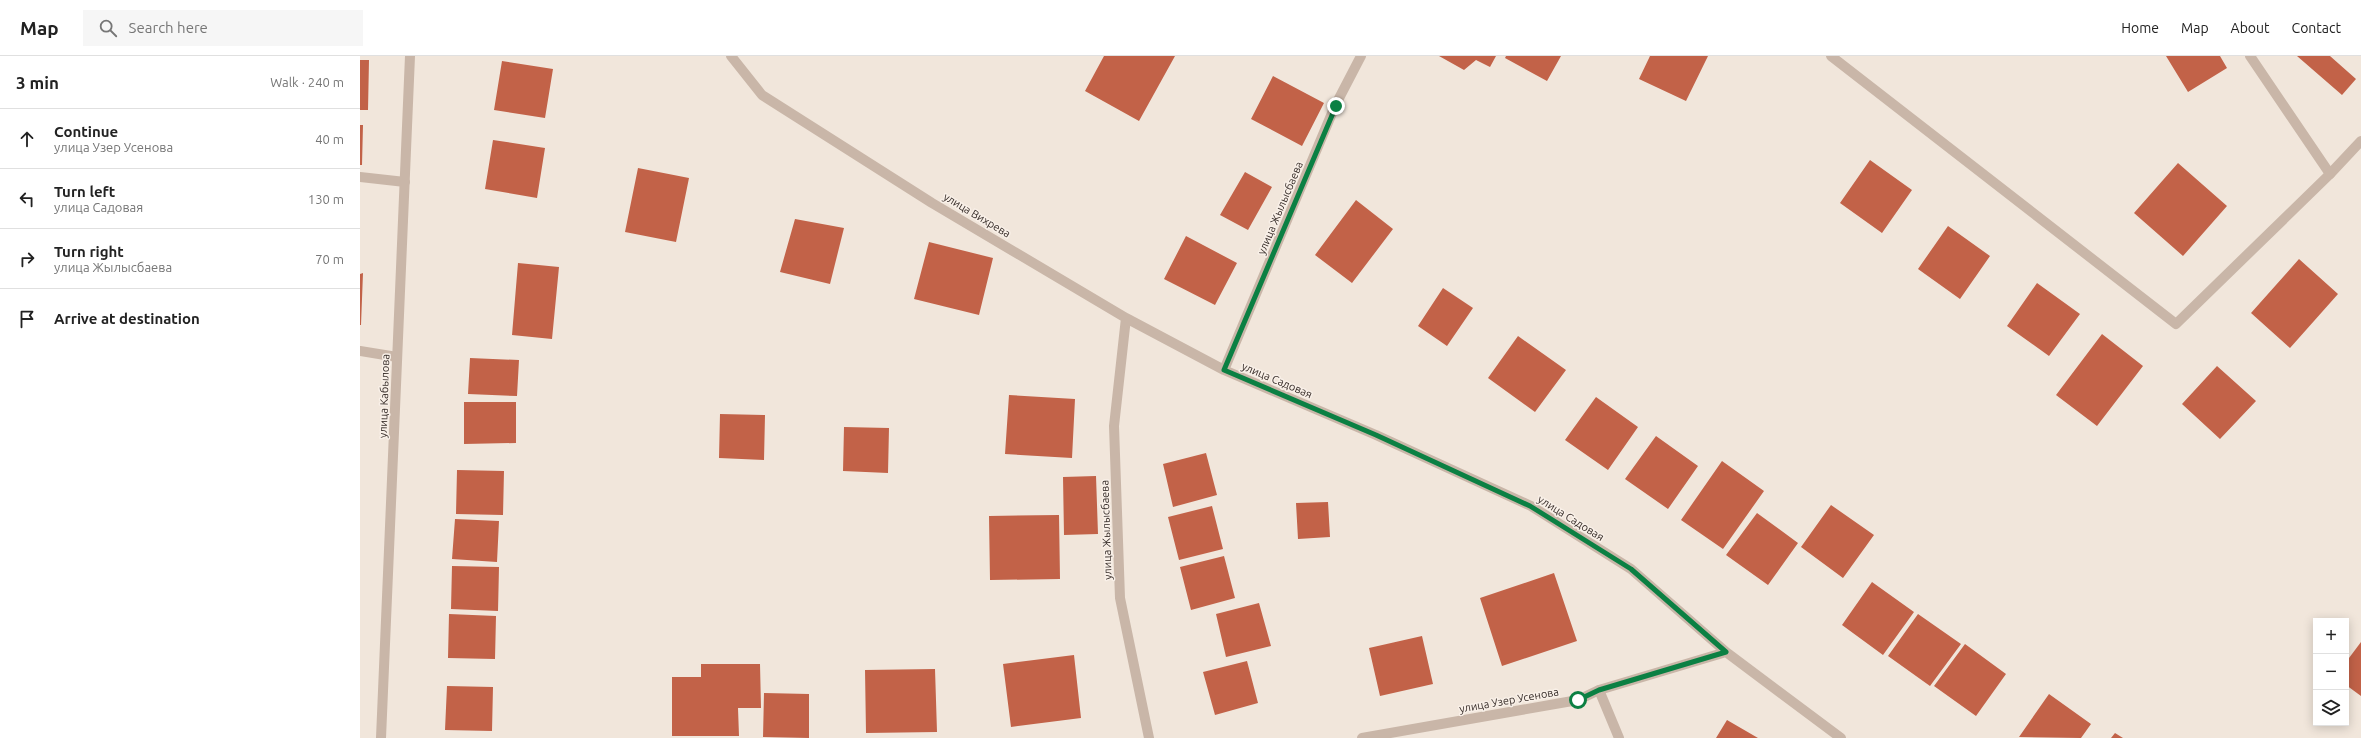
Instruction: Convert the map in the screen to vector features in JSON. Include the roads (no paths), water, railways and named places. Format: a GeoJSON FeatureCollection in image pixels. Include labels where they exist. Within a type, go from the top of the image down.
{"type":"FeatureCollection","features":[{"type":"Feature","properties":{"kind":"street","name":"улица Кабылова"},"geometry":{"type":"LineString","coordinates":[[381,738],[410,56]]}},
{"type":"Feature","properties":{"kind":"street","name":"улица Вихрева"},"geometry":{"type":"LineString","coordinates":[[731,56],[762,95],[932,203],[1126,318],[1226,371]]}},
{"type":"Feature","properties":{"kind":"street","name":"улица Жылысбаева"},"geometry":{"type":"LineString","coordinates":[[1226,371],[1336,106],[1361,56]]}},
{"type":"Feature","properties":{"kind":"street"},"geometry":{"type":"LineString","coordinates":[[1831,56],[2176,324],[2330,174],[2361,141]]}},
{"type":"Feature","properties":{"kind":"street"},"geometry":{"type":"LineString","coordinates":[[2250,56],[2330,174]]}},
{"type":"Feature","properties":{"kind":"street"},"geometry":{"type":"LineString","coordinates":[[360,177],[405,182]]}},
{"type":"Feature","properties":{"kind":"street","name":"улица Жылысбаева"},"geometry":{"type":"LineString","coordinates":[[1126,318],[1114,426],[1120,598],[1149,738]]}},
{"type":"Feature","properties":{"kind":"street"},"geometry":{"type":"LineString","coordinates":[[360,351],[397,357]]}},
{"type":"Feature","properties":{"kind":"street","name":"улица Садовая"},"geometry":{"type":"LineString","coordinates":[[1226,371],[1376,435],[1530,506],[1631,569],[1726,652],[1841,738]]}},
{"type":"Feature","properties":{"kind":"street","name":"улица Узер Усенова"},"geometry":{"type":"LineString","coordinates":[[1362,738],[1578,700],[1599,690],[1726,652]]}},
{"type":"Feature","properties":{"kind":"street"},"geometry":{"type":"LineString","coordinates":[[1599,690],[1619,738]]}}]}
